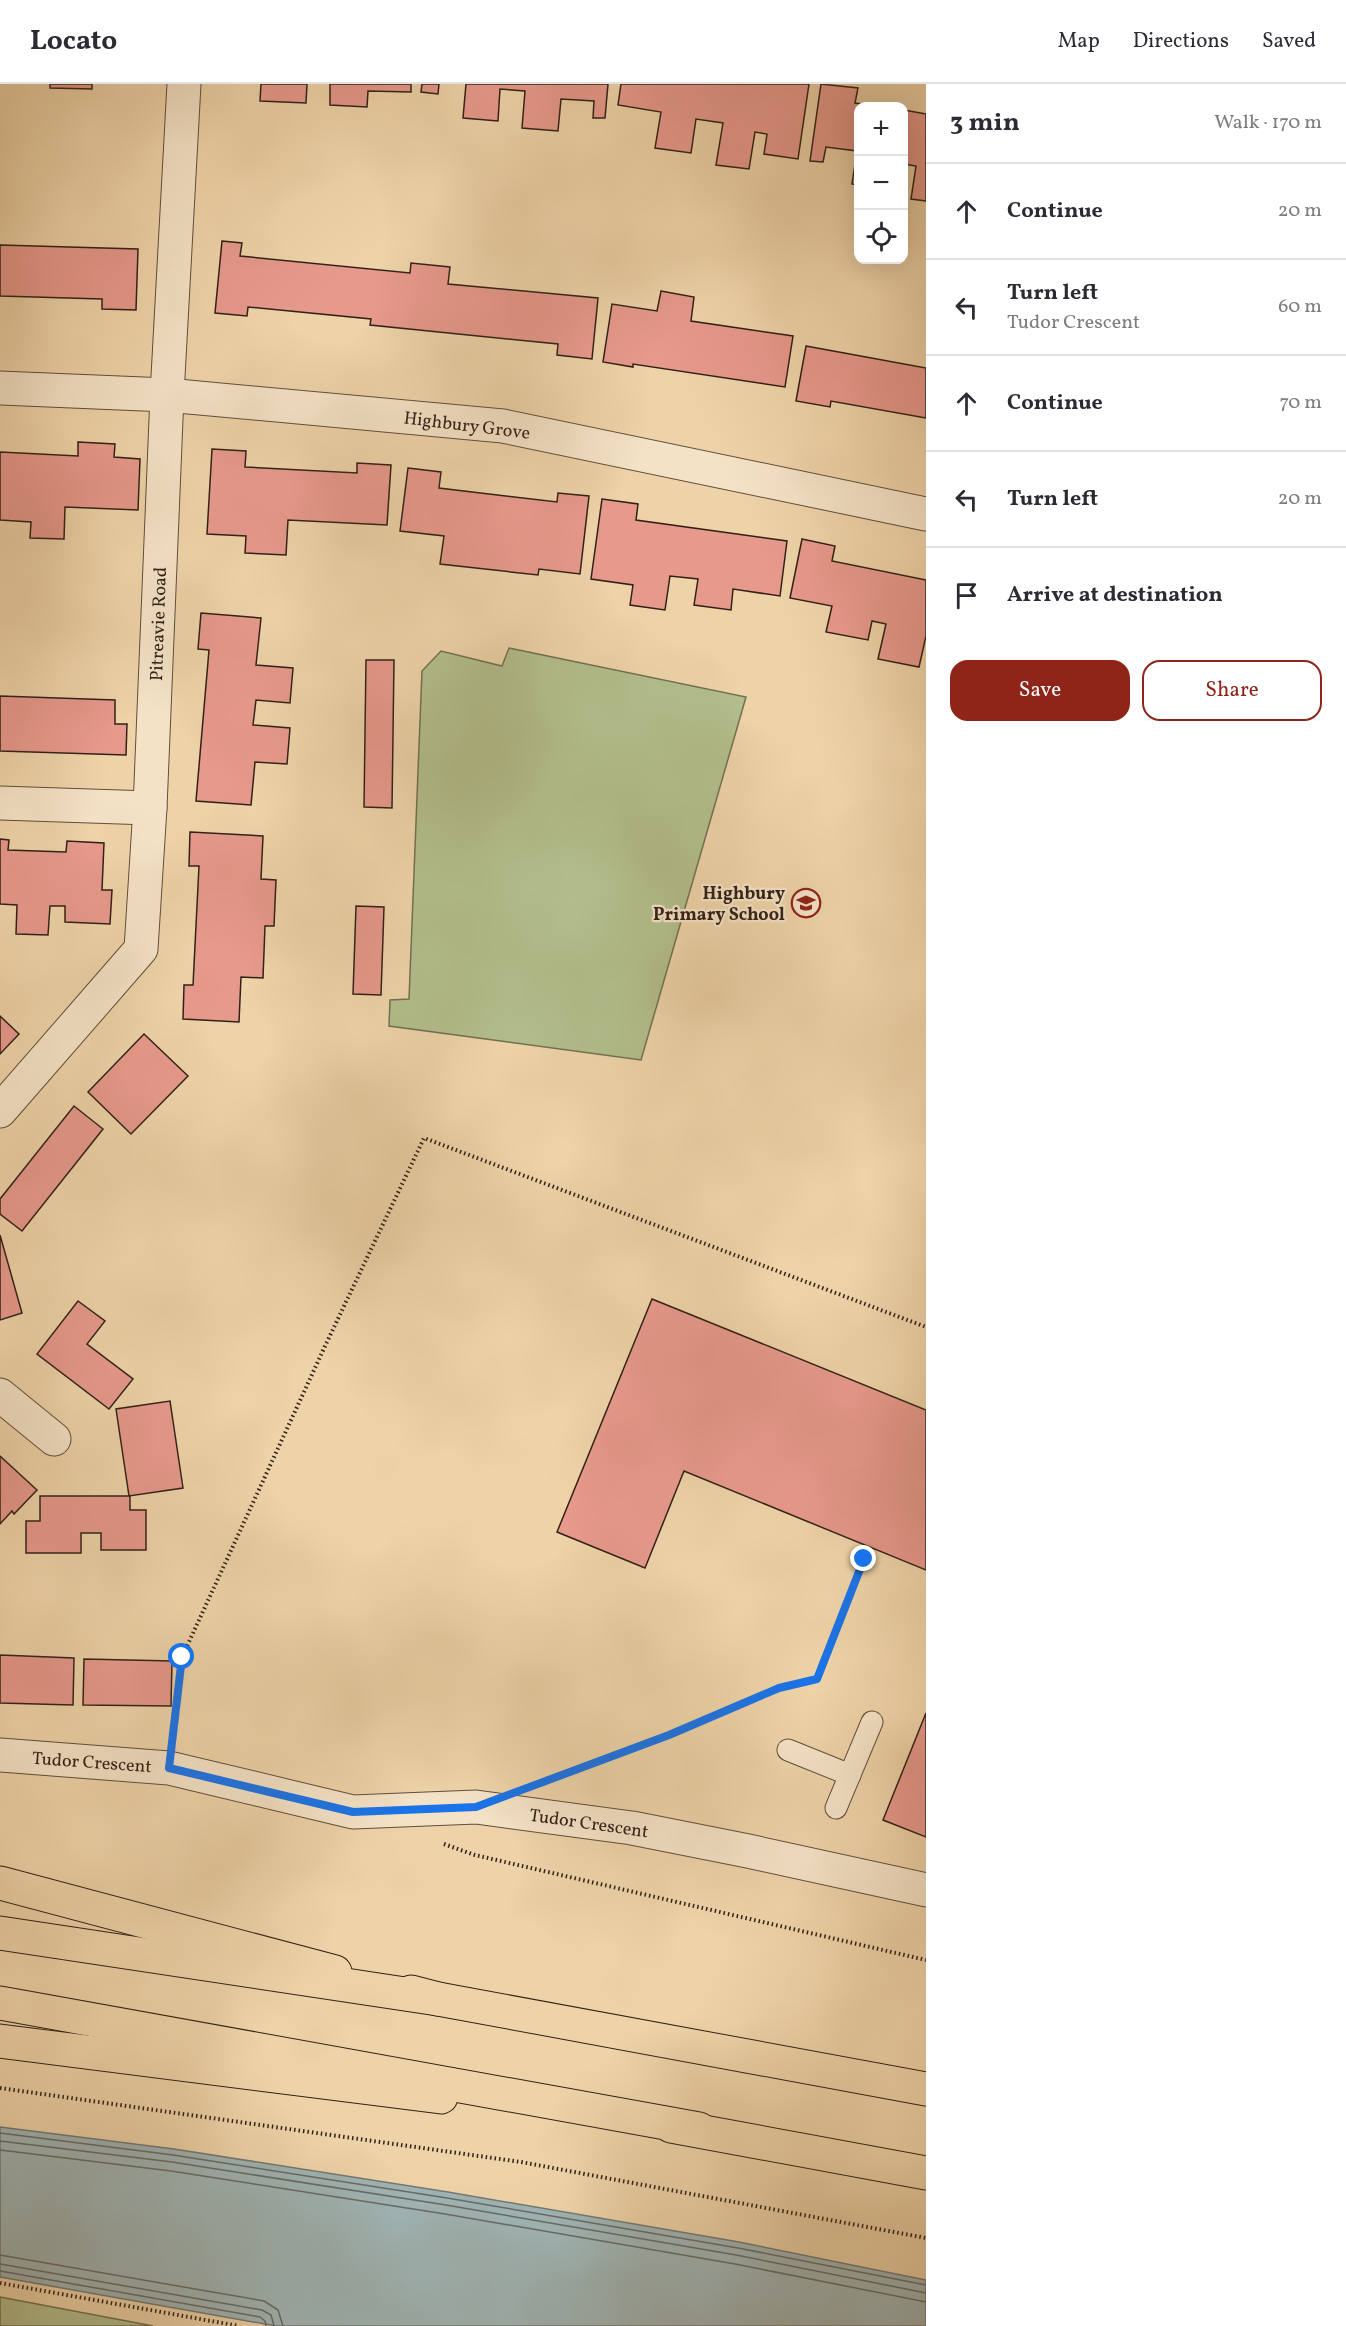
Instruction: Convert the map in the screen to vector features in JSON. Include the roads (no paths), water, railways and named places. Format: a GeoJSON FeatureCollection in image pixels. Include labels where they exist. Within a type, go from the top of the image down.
{"type":"FeatureCollection","features":[{"type":"Feature","properties":{"kind":"highway"},"geometry":{"type":"LineString","coordinates":[[0,1883],[438,1999]]}},
{"type":"Feature","properties":{"kind":"highway"},"geometry":{"type":"LineString","coordinates":[[0,1933],[438,1999],[926,2089]]}},
{"type":"Feature","properties":{"kind":"highway"},"geometry":{"type":"LineString","coordinates":[[0,2003],[699,2129],[926,2173]]}},
{"type":"Feature","properties":{"kind":"highway"},"geometry":{"type":"LineString","coordinates":[[0,2041],[699,2129]]}},
{"type":"Feature","properties":{"kind":"street","name":"Pitreavie Road"},"geometry":{"type":"LineString","coordinates":[[0,1111],[141,949],[150,808],[167,395],[184,84]]}},
{"type":"Feature","properties":{"kind":"street","name":"Highbury Grove"},"geometry":{"type":"LineString","coordinates":[[0,388],[167,395],[502,426],[926,514]]}},
{"type":"Feature","properties":{"kind":"street"},"geometry":{"type":"LineString","coordinates":[[0,803],[150,808]]}},
{"type":"Feature","properties":{"kind":"street"},"geometry":{"type":"LineString","coordinates":[[0,1395],[54,1438]]}},
{"type":"Feature","properties":{"kind":"street","name":"Tudor Crescent"},"geometry":{"type":"LineString","coordinates":[[0,1755],[169,1768],[353,1812],[476,1807],[632,1828],[926,1890]]}},
{"type":"Feature","properties":{"kind":"lane"},"geometry":{"type":"LineString","coordinates":[[836,1808],[872,1722]]}},
{"type":"Feature","properties":{"kind":"lane"},"geometry":{"type":"LineString","coordinates":[[788,1750],[850,1775]]}},
{"type":"Feature","properties":{"kind":"water"},"geometry":{"type":"Polygon","coordinates":[[[0,2127],[174,2149],[448,2192],[739,2242],[926,2280],[926,2326],[276,2326],[0,2277],[0,2127]]]}},
{"type":"Feature","properties":{"kind":"place","name":"Highbury Primary School"},"geometry":{"type":"Point","coordinates":[806,903]}}]}
